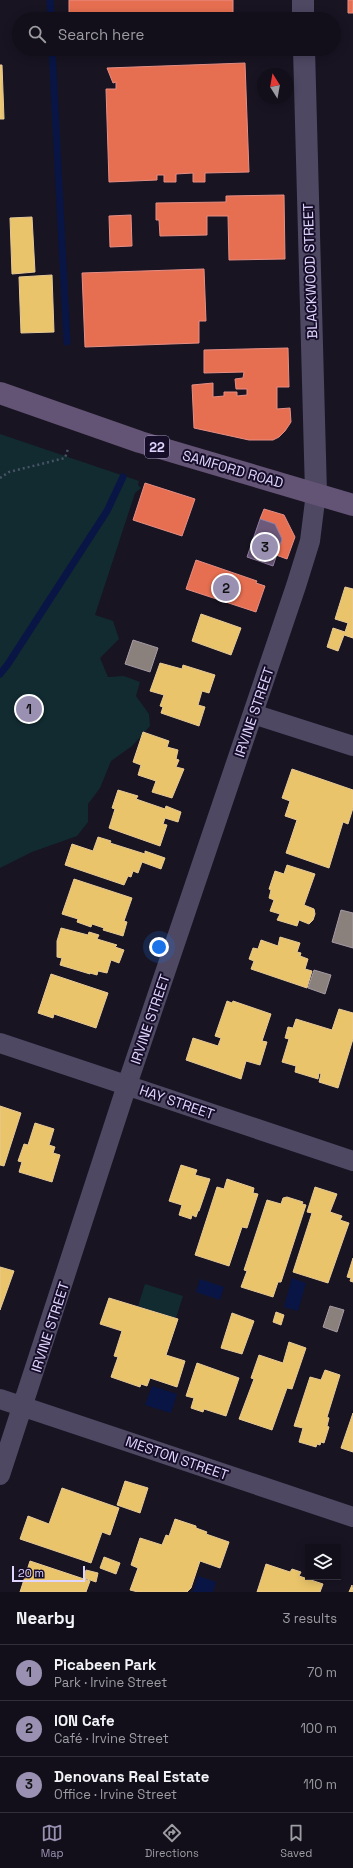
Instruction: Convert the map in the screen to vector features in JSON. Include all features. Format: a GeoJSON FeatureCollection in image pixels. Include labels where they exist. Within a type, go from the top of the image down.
{"type":"FeatureCollection","features":[{"type":"Feature","properties":{"kind":"main road","name":"SAMFORD ROAD"},"geometry":{"type":"LineString","coordinates":[[0,394],[140,442],[316,492],[353,505]]}},
{"type":"Feature","properties":{"kind":"street"},"geometry":{"type":"LineString","coordinates":[[303,0],[304,12]]}},
{"type":"Feature","properties":{"kind":"street","name":"BLACKWOOD STREET"},"geometry":{"type":"LineString","coordinates":[[304,56],[316,492]]}},
{"type":"Feature","properties":{"kind":"street","name":"IRVINE STREET"},"geometry":{"type":"LineString","coordinates":[[0,1475],[24,1406],[127,1085],[310,541],[316,492]]}},
{"type":"Feature","properties":{"kind":"street"},"geometry":{"type":"LineString","coordinates":[[253,714],[353,746]]}},
{"type":"Feature","properties":{"kind":"street","name":"HAY STREET"},"geometry":{"type":"LineString","coordinates":[[0,1043],[353,1161]]}},
{"type":"Feature","properties":{"kind":"street","name":"MESTON STREET"},"geometry":{"type":"LineString","coordinates":[[0,1399],[353,1518]]}},
{"type":"Feature","properties":{"kind":"path"},"geometry":{"type":"LineString","coordinates":[[0,478],[9,472],[64,458],[68,449]]}},
{"type":"Feature","properties":{"kind":"green space"},"geometry":{"type":"Polygon","coordinates":[[[0,434],[139,481],[138,485],[141,488],[135,493],[95,615],[113,621],[119,639],[100,658],[108,677],[124,676],[140,682],[136,696],[149,714],[150,726],[132,746],[111,761],[100,788],[88,804],[88,822],[77,836],[32,852],[0,868],[0,434]]]}},
{"type":"Feature","properties":{"kind":"green space"},"geometry":{"type":"Polygon","coordinates":[[[145,1284],[183,1296],[176,1318],[138,1306],[145,1284]]]}},
{"type":"Feature","properties":{"kind":"shaded area"},"geometry":{"type":"Polygon","coordinates":[[[292,1278],[306,1283],[298,1311],[284,1307],[292,1278]]]}},
{"type":"Feature","properties":{"kind":"shaded area"},"geometry":{"type":"Polygon","coordinates":[[[200,1279],[224,1287],[220,1300],[196,1292],[200,1279]]]}},
{"type":"Feature","properties":{"kind":"shaded area"},"geometry":{"type":"Polygon","coordinates":[[[152,1386],[177,1394],[171,1413],[145,1405],[152,1386]]]}},
{"type":"Feature","properties":{"kind":"shaded area"},"geometry":{"type":"Polygon","coordinates":[[[198,1576],[216,1582],[213,1592],[191,1592],[193,1591],[198,1576]]]}},
{"type":"Feature","properties":{"kind":"building: Homes"},"geometry":{"type":"Polygon","coordinates":[[[0,65],[2,65],[4,119],[0,119],[0,65]]]}},
{"type":"Feature","properties":{"kind":"building: Homes"},"geometry":{"type":"Polygon","coordinates":[[[32,217],[35,272],[12,274],[10,218],[32,217]]]}},
{"type":"Feature","properties":{"kind":"building: Homes"},"geometry":{"type":"Polygon","coordinates":[[[52,275],[54,332],[21,333],[19,277],[52,275]]]}},
{"type":"Feature","properties":{"kind":"building: Homes"},"geometry":{"type":"Polygon","coordinates":[[[345,587],[353,589],[353,638],[344,635],[338,651],[327,647],[333,628],[345,632],[348,623],[335,619],[345,587]]]}},
{"type":"Feature","properties":{"kind":"building: Homes"},"geometry":{"type":"Polygon","coordinates":[[[201,614],[241,628],[231,655],[192,641],[201,614]]]}},
{"type":"Feature","properties":{"kind":"building: Homes"},"geometry":{"type":"Polygon","coordinates":[[[160,663],[182,669],[183,665],[215,675],[209,693],[202,691],[198,705],[205,707],[199,726],[161,713],[163,707],[160,706],[164,695],[150,691],[160,663]]]}},
{"type":"Feature","properties":{"kind":"building: Homes"},"geometry":{"type":"Polygon","coordinates":[[[143,732],[169,741],[167,747],[178,750],[176,759],[179,760],[176,767],[184,769],[172,798],[152,792],[156,781],[138,775],[141,765],[133,762],[143,732]]]}},
{"type":"Feature","properties":{"kind":"building: Homes"},"geometry":{"type":"Polygon","coordinates":[[[292,769],[353,790],[353,808],[348,824],[343,822],[329,868],[286,853],[297,820],[285,816],[290,801],[282,798],[292,769]]]}},
{"type":"Feature","properties":{"kind":"building: Homes"},"geometry":{"type":"Polygon","coordinates":[[[118,790],[138,796],[136,799],[165,809],[166,806],[181,812],[178,822],[165,818],[163,824],[167,825],[160,846],[109,828],[115,809],[112,808],[118,790]]]}},
{"type":"Feature","properties":{"kind":"building: Homes"},"geometry":{"type":"Polygon","coordinates":[[[98,837],[111,841],[110,843],[145,854],[145,851],[165,858],[161,869],[142,862],[138,873],[133,871],[131,877],[128,876],[124,885],[65,865],[72,844],[93,851],[98,837]]]}},
{"type":"Feature","properties":{"kind":"building: Homes"},"geometry":{"type":"Polygon","coordinates":[[[287,865],[315,874],[304,905],[314,909],[315,914],[313,920],[309,924],[299,920],[297,926],[277,920],[280,914],[270,911],[274,900],[269,898],[271,890],[269,889],[275,871],[284,874],[287,865]]]}},
{"type":"Feature","properties":{"kind":"building: Homes"},"geometry":{"type":"Polygon","coordinates":[[[74,879],[132,898],[124,921],[127,922],[123,936],[103,930],[104,928],[92,924],[91,927],[77,922],[78,919],[62,914],[74,879]]]}},
{"type":"Feature","properties":{"kind":"building: Homes"},"geometry":{"type":"Polygon","coordinates":[[[61,928],[88,935],[89,932],[99,935],[97,939],[117,945],[115,947],[124,950],[119,963],[111,960],[107,973],[98,971],[97,975],[60,965],[62,958],[57,957],[57,941],[61,928]]]}},
{"type":"Feature","properties":{"kind":"building: Homes"},"geometry":{"type":"Polygon","coordinates":[[[280,937],[300,943],[297,952],[301,953],[300,956],[308,959],[305,969],[312,971],[307,988],[251,969],[254,961],[249,959],[253,948],[258,949],[261,940],[278,946],[280,937]]]}},
{"type":"Feature","properties":{"kind":"building: Homes"},"geometry":{"type":"Polygon","coordinates":[[[51,974],[108,993],[96,1028],[54,1014],[53,1018],[38,1013],[51,974]]]}},
{"type":"Feature","properties":{"kind":"building: Homes"},"geometry":{"type":"Polygon","coordinates":[[[227,1001],[232,1003],[233,1001],[271,1014],[262,1041],[267,1042],[260,1065],[246,1061],[241,1079],[186,1060],[193,1038],[218,1046],[221,1038],[215,1036],[227,1001]]]}},
{"type":"Feature","properties":{"kind":"building: Homes"},"geometry":{"type":"Polygon","coordinates":[[[339,1009],[353,1013],[353,1039],[338,1088],[319,1082],[321,1074],[319,1073],[318,1079],[295,1072],[296,1066],[282,1062],[289,1039],[285,1038],[288,1027],[293,1028],[296,1019],[332,1030],[339,1009]]]}},
{"type":"Feature","properties":{"kind":"building: Homes"},"geometry":{"type":"Polygon","coordinates":[[[0,1106],[21,1113],[4,1166],[0,1165],[0,1106]]]}},
{"type":"Feature","properties":{"kind":"building: Homes"},"geometry":{"type":"Polygon","coordinates":[[[35,1123],[54,1129],[49,1145],[55,1147],[53,1153],[60,1155],[52,1182],[19,1172],[22,1162],[18,1161],[24,1144],[28,1145],[35,1123]]]}},
{"type":"Feature","properties":{"kind":"building: Homes"},"geometry":{"type":"Polygon","coordinates":[[[181,1165],[197,1170],[195,1175],[210,1179],[199,1211],[196,1217],[192,1215],[191,1219],[179,1215],[182,1205],[169,1201],[181,1165]]]}},
{"type":"Feature","properties":{"kind":"building: Homes"},"geometry":{"type":"Polygon","coordinates":[[[227,1179],[254,1188],[253,1193],[258,1194],[247,1228],[242,1227],[229,1266],[195,1255],[217,1187],[224,1189],[227,1179]]]}},
{"type":"Feature","properties":{"kind":"building: Homes"},"geometry":{"type":"Polygon","coordinates":[[[315,1187],[337,1194],[330,1212],[342,1216],[340,1220],[349,1223],[328,1283],[293,1272],[312,1213],[307,1212],[315,1187]]]}},
{"type":"Feature","properties":{"kind":"building: Homes"},"geometry":{"type":"Polygon","coordinates":[[[287,1197],[303,1202],[302,1204],[306,1205],[281,1282],[278,1282],[273,1297],[241,1287],[247,1271],[244,1270],[267,1200],[281,1204],[283,1198],[287,1197]]]}},
{"type":"Feature","properties":{"kind":"building: Homes"},"geometry":{"type":"Polygon","coordinates":[[[353,1258],[353,1282],[350,1281],[351,1278],[347,1277],[353,1258]]]}},
{"type":"Feature","properties":{"kind":"building: Homes"},"geometry":{"type":"Polygon","coordinates":[[[0,1267],[14,1271],[0,1310],[0,1267]]]}},
{"type":"Feature","properties":{"kind":"building: Homes"},"geometry":{"type":"Polygon","coordinates":[[[109,1298],[178,1319],[166,1355],[185,1361],[177,1387],[150,1378],[147,1386],[141,1384],[140,1387],[111,1377],[118,1357],[114,1356],[122,1331],[100,1324],[109,1298]]]}},
{"type":"Feature","properties":{"kind":"building: Homes"},"geometry":{"type":"Polygon","coordinates":[[[276,1312],[284,1315],[281,1325],[273,1322],[276,1312]]]}},
{"type":"Feature","properties":{"kind":"building: Homes"},"geometry":{"type":"Polygon","coordinates":[[[232,1313],[254,1321],[242,1354],[221,1348],[232,1313]]]}},
{"type":"Feature","properties":{"kind":"building: Homes"},"geometry":{"type":"Polygon","coordinates":[[[289,1342],[306,1348],[292,1389],[287,1388],[272,1430],[239,1419],[254,1379],[251,1378],[259,1355],[283,1363],[289,1342]]]}},
{"type":"Feature","properties":{"kind":"building: Homes"},"geometry":{"type":"Polygon","coordinates":[[[197,1363],[239,1378],[226,1416],[204,1409],[203,1412],[191,1408],[194,1398],[186,1396],[197,1363]]]}},
{"type":"Feature","properties":{"kind":"building: Homes"},"geometry":{"type":"Polygon","coordinates":[[[325,1370],[340,1375],[327,1417],[329,1418],[327,1426],[329,1427],[324,1443],[321,1442],[320,1445],[317,1444],[316,1447],[299,1442],[303,1428],[294,1426],[310,1377],[321,1380],[325,1370]]]}},
{"type":"Feature","properties":{"kind":"building: Homes"},"geometry":{"type":"Polygon","coordinates":[[[353,1413],[353,1452],[341,1448],[353,1413]]]}},
{"type":"Feature","properties":{"kind":"building: Homes"},"geometry":{"type":"Polygon","coordinates":[[[125,1481],[148,1488],[140,1513],[117,1505],[125,1481]]]}},
{"type":"Feature","properties":{"kind":"building: Homes"},"geometry":{"type":"Polygon","coordinates":[[[62,1488],[119,1508],[110,1535],[102,1532],[91,1563],[20,1539],[28,1516],[49,1524],[62,1488]]]}},
{"type":"Feature","properties":{"kind":"building: Homes"},"geometry":{"type":"Polygon","coordinates":[[[175,1519],[196,1526],[196,1528],[207,1532],[206,1534],[229,1542],[220,1568],[200,1561],[191,1588],[187,1592],[138,1592],[130,1590],[138,1568],[131,1565],[140,1538],[162,1545],[166,1535],[169,1536],[175,1519]]]}},
{"type":"Feature","properties":{"kind":"building: Homes"},"geometry":{"type":"Polygon","coordinates":[[[104,1557],[120,1563],[116,1574],[100,1568],[104,1557]]]}},
{"type":"Feature","properties":{"kind":"building: Homes"},"geometry":{"type":"Polygon","coordinates":[[[30,1561],[90,1581],[86,1592],[20,1592],[30,1561]]]}},
{"type":"Feature","properties":{"kind":"building: Homes"},"geometry":{"type":"Polygon","coordinates":[[[266,1564],[290,1572],[292,1569],[301,1572],[299,1576],[305,1578],[305,1580],[311,1580],[323,1584],[320,1592],[257,1592],[266,1564]]]}},
{"type":"Feature","properties":{"kind":"building: Homes"},"geometry":{"type":"Polygon","coordinates":[[[86,1570],[98,1573],[96,1582],[84,1578],[86,1570]]]}},
{"type":"Feature","properties":{"kind":"building: Homes"},"geometry":{"type":"Polygon","coordinates":[[[352,1585],[353,1592],[349,1592],[352,1585]]]}},
{"type":"Feature","properties":{"kind":"building: Shops"},"geometry":{"type":"Polygon","coordinates":[[[69,0],[233,0],[233,12],[69,12],[69,0]]]}},
{"type":"Feature","properties":{"kind":"building: Shops"},"geometry":{"type":"Polygon","coordinates":[[[348,0],[353,0],[353,13],[348,13],[348,0]]]}},
{"type":"Feature","properties":{"kind":"building: Shops"},"geometry":{"type":"Polygon","coordinates":[[[245,63],[249,172],[205,173],[205,182],[193,182],[193,173],[176,174],[176,182],[164,182],[164,175],[157,175],[157,180],[109,182],[106,89],[116,89],[116,82],[113,83],[107,68],[245,63]]]}},
{"type":"Feature","properties":{"kind":"building: Shops"},"geometry":{"type":"Polygon","coordinates":[[[284,195],[285,259],[229,260],[228,216],[207,216],[207,235],[160,236],[159,220],[156,220],[156,203],[226,202],[226,196],[284,195]]]}},
{"type":"Feature","properties":{"kind":"building: Shops"},"geometry":{"type":"Polygon","coordinates":[[[131,215],[132,246],[110,247],[109,216],[131,215]]]}},
{"type":"Feature","properties":{"kind":"building: Shops"},"geometry":{"type":"Polygon","coordinates":[[[204,269],[206,321],[199,321],[199,343],[85,347],[82,273],[204,269]]]}},
{"type":"Feature","properties":{"kind":"building: Shops"},"geometry":{"type":"Polygon","coordinates":[[[288,348],[289,387],[277,387],[277,409],[290,408],[291,422],[279,437],[273,440],[249,440],[194,428],[192,385],[213,383],[213,397],[224,396],[224,392],[237,392],[237,396],[247,395],[247,389],[236,389],[235,379],[243,378],[244,372],[204,373],[204,350],[288,348]]]}},
{"type":"Feature","properties":{"kind":"building: Shops"},"geometry":{"type":"Polygon","coordinates":[[[145,483],[195,499],[182,536],[133,520],[145,483]]]}},
{"type":"Feature","properties":{"kind":"building: Shops"},"geometry":{"type":"Polygon","coordinates":[[[264,509],[284,515],[295,537],[287,559],[276,555],[282,539],[275,524],[260,519],[264,509]]]}},
{"type":"Feature","properties":{"kind":"building: Shops"},"geometry":{"type":"Polygon","coordinates":[[[196,560],[257,581],[256,583],[265,586],[256,612],[186,589],[196,560]]]}},
{"type":"Feature","properties":{"kind":"building: Offices"},"geometry":{"type":"Polygon","coordinates":[[[260,519],[275,524],[282,539],[273,566],[247,557],[260,519]]]}},
{"type":"Feature","properties":{"kind":"building: Industry"},"geometry":{"type":"Polygon","coordinates":[[[133,640],[158,648],[150,672],[125,664],[133,640]]]}},
{"type":"Feature","properties":{"kind":"building: Industry"},"geometry":{"type":"Polygon","coordinates":[[[341,910],[353,913],[353,948],[332,942],[341,910]]]}},
{"type":"Feature","properties":{"kind":"building: Industry"},"geometry":{"type":"Polygon","coordinates":[[[314,970],[331,975],[325,994],[308,988],[314,970]]]}},
{"type":"Feature","properties":{"kind":"building: Industry"},"geometry":{"type":"Polygon","coordinates":[[[330,1306],[344,1310],[337,1332],[323,1327],[330,1306]]]}},
{"type":"Feature","properties":{"kind":"waterway"},"geometry":{"type":"LineString","coordinates":[[50,0],[51,12]]}},
{"type":"Feature","properties":{"kind":"waterway"},"geometry":{"type":"LineString","coordinates":[[52,56],[67,342]]}},
{"type":"Feature","properties":{"kind":"waterway"},"geometry":{"type":"LineString","coordinates":[[0,674],[8,664],[107,511],[123,477]]}},
{"type":"Feature","properties":{"kind":"place","name":"Denovans Real Estate"},"geometry":{"type":"Point","coordinates":[265,547]}},
{"type":"Feature","properties":{"kind":"place","name":"ION Cafe"},"geometry":{"type":"Point","coordinates":[226,588]}},
{"type":"Feature","properties":{"kind":"place","name":"Picabeen Park"},"geometry":{"type":"Point","coordinates":[29,709]}}]}
